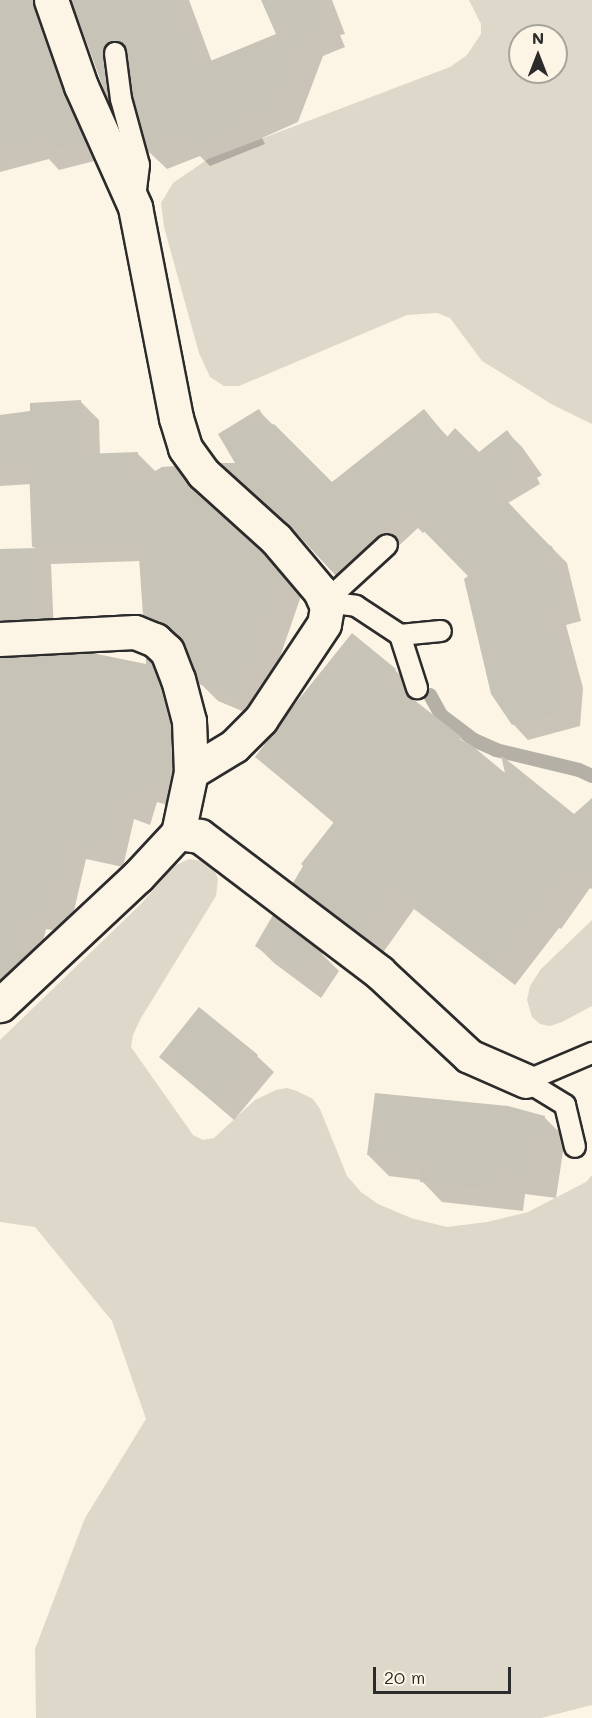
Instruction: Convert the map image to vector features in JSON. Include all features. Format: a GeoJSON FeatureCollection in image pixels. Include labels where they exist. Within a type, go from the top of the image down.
{"type":"FeatureCollection","features":[{"type":"Feature","properties":{"kind":"street"},"geometry":{"type":"LineString","coordinates":[[51,0],[81,86],[135,207],[176,418],[185,448],[203,473],[276,539],[320,591],[327,607],[324,624],[261,719],[234,746],[191,772]]}},
{"type":"Feature","properties":{"kind":"street"},"geometry":{"type":"LineString","coordinates":[[0,639],[135,632],[155,640],[167,651],[184,700],[189,721],[191,772],[178,833],[138,876],[0,1005]]}},
{"type":"Feature","properties":{"kind":"street"},"geometry":{"type":"LineString","coordinates":[[178,833],[200,836],[379,972],[469,1056],[526,1081]]}},
{"type":"Feature","properties":{"kind":"lane"},"geometry":{"type":"LineString","coordinates":[[115,53],[122,99],[139,165],[135,207]]}},
{"type":"Feature","properties":{"kind":"lane"},"geometry":{"type":"LineString","coordinates":[[325,602],[387,545]]}},
{"type":"Feature","properties":{"kind":"lane"},"geometry":{"type":"LineString","coordinates":[[325,602],[356,606],[400,635],[417,688]]}},
{"type":"Feature","properties":{"kind":"lane"},"geometry":{"type":"LineString","coordinates":[[400,635],[441,631]]}},
{"type":"Feature","properties":{"kind":"lane"},"geometry":{"type":"LineString","coordinates":[[526,1081],[592,1053]]}},
{"type":"Feature","properties":{"kind":"lane"},"geometry":{"type":"LineString","coordinates":[[526,1081],[565,1105],[575,1147]]}},
{"type":"Feature","properties":{"kind":"shaded area"},"geometry":{"type":"Polygon","coordinates":[[[469,0],[592,0],[592,424],[553,405],[482,361],[450,318],[437,313],[407,315],[239,386],[224,386],[210,377],[199,353],[164,227],[161,203],[173,183],[208,159],[450,67],[467,55],[481,34],[481,24],[469,0]]]}},
{"type":"Feature","properties":{"kind":"shaded area"},"geometry":{"type":"Polygon","coordinates":[[[189,859],[203,861],[214,869],[218,879],[216,896],[141,1018],[133,1035],[131,1047],[193,1135],[203,1140],[214,1138],[255,1100],[276,1090],[287,1088],[297,1091],[313,1099],[320,1109],[347,1176],[361,1192],[378,1204],[411,1218],[447,1227],[487,1222],[528,1212],[586,1182],[592,1175],[592,1705],[541,1718],[36,1718],[35,1649],[85,1518],[146,1419],[112,1321],[35,1227],[0,1222],[0,1040],[141,904],[174,866],[189,859]]]}},
{"type":"Feature","properties":{"kind":"shaded area"},"geometry":{"type":"Polygon","coordinates":[[[592,920],[592,1006],[562,1022],[550,1026],[540,1024],[532,1017],[527,1000],[530,986],[541,969],[592,920]]]}},
{"type":"Feature","properties":{"kind":"building"},"geometry":{"type":"Polygon","coordinates":[[[0,0],[33,0],[63,92],[85,141],[40,153],[37,140],[0,150],[0,0]]]}},
{"type":"Feature","properties":{"kind":"building"},"geometry":{"type":"Polygon","coordinates":[[[71,0],[179,0],[203,64],[276,34],[261,0],[316,0],[329,29],[305,39],[281,105],[246,120],[248,127],[191,149],[184,137],[148,153],[133,97],[125,46],[113,41],[104,49],[110,106],[71,0]]]}},
{"type":"Feature","properties":{"kind":"building"},"geometry":{"type":"Polygon","coordinates":[[[81,400],[83,454],[138,452],[138,481],[162,467],[175,466],[190,487],[262,552],[284,577],[241,701],[199,684],[180,638],[162,623],[143,615],[138,543],[32,547],[29,466],[0,467],[0,415],[30,411],[30,403],[81,400]]]}},
{"type":"Feature","properties":{"kind":"building"},"geometry":{"type":"Polygon","coordinates":[[[259,409],[269,426],[274,424],[332,482],[424,409],[447,437],[455,428],[479,452],[507,430],[528,459],[523,463],[527,468],[494,487],[549,546],[552,546],[566,606],[552,610],[569,672],[565,712],[512,725],[491,694],[464,579],[468,576],[410,517],[407,519],[402,514],[336,576],[289,525],[220,463],[235,463],[218,434],[259,409]]]}},
{"type":"Feature","properties":{"kind":"building"},"geometry":{"type":"Polygon","coordinates":[[[36,548],[38,618],[0,620],[0,549],[36,548]]]}},
{"type":"Feature","properties":{"kind":"building"},"geometry":{"type":"Polygon","coordinates":[[[352,633],[396,669],[389,677],[409,696],[463,738],[457,739],[470,744],[505,773],[501,755],[574,814],[592,798],[592,885],[571,870],[542,911],[539,910],[495,968],[395,892],[362,936],[293,883],[303,866],[301,864],[334,822],[255,757],[352,633]]]}},
{"type":"Feature","properties":{"kind":"building"},"geometry":{"type":"Polygon","coordinates":[[[92,653],[146,664],[146,657],[151,662],[170,724],[172,756],[164,793],[141,788],[135,810],[119,804],[107,852],[71,845],[55,913],[44,911],[42,916],[31,914],[20,961],[0,979],[0,658],[92,653]]]}},
{"type":"Feature","properties":{"kind":"building"},"geometry":{"type":"Polygon","coordinates":[[[273,915],[323,953],[304,982],[255,946],[273,915]]]}},
{"type":"Feature","properties":{"kind":"building"},"geometry":{"type":"Polygon","coordinates":[[[199,1007],[258,1055],[217,1105],[159,1057],[199,1007]]]}},
{"type":"Feature","properties":{"kind":"building"},"geometry":{"type":"Polygon","coordinates":[[[375,1093],[508,1106],[545,1116],[536,1178],[504,1174],[503,1191],[420,1182],[421,1163],[367,1155],[375,1093]]]}},
{"type":"Feature","properties":{"kind":"waterway"},"geometry":{"type":"LineString","coordinates":[[430,695],[441,715],[474,740],[496,750],[579,770],[592,776]]}}]}
